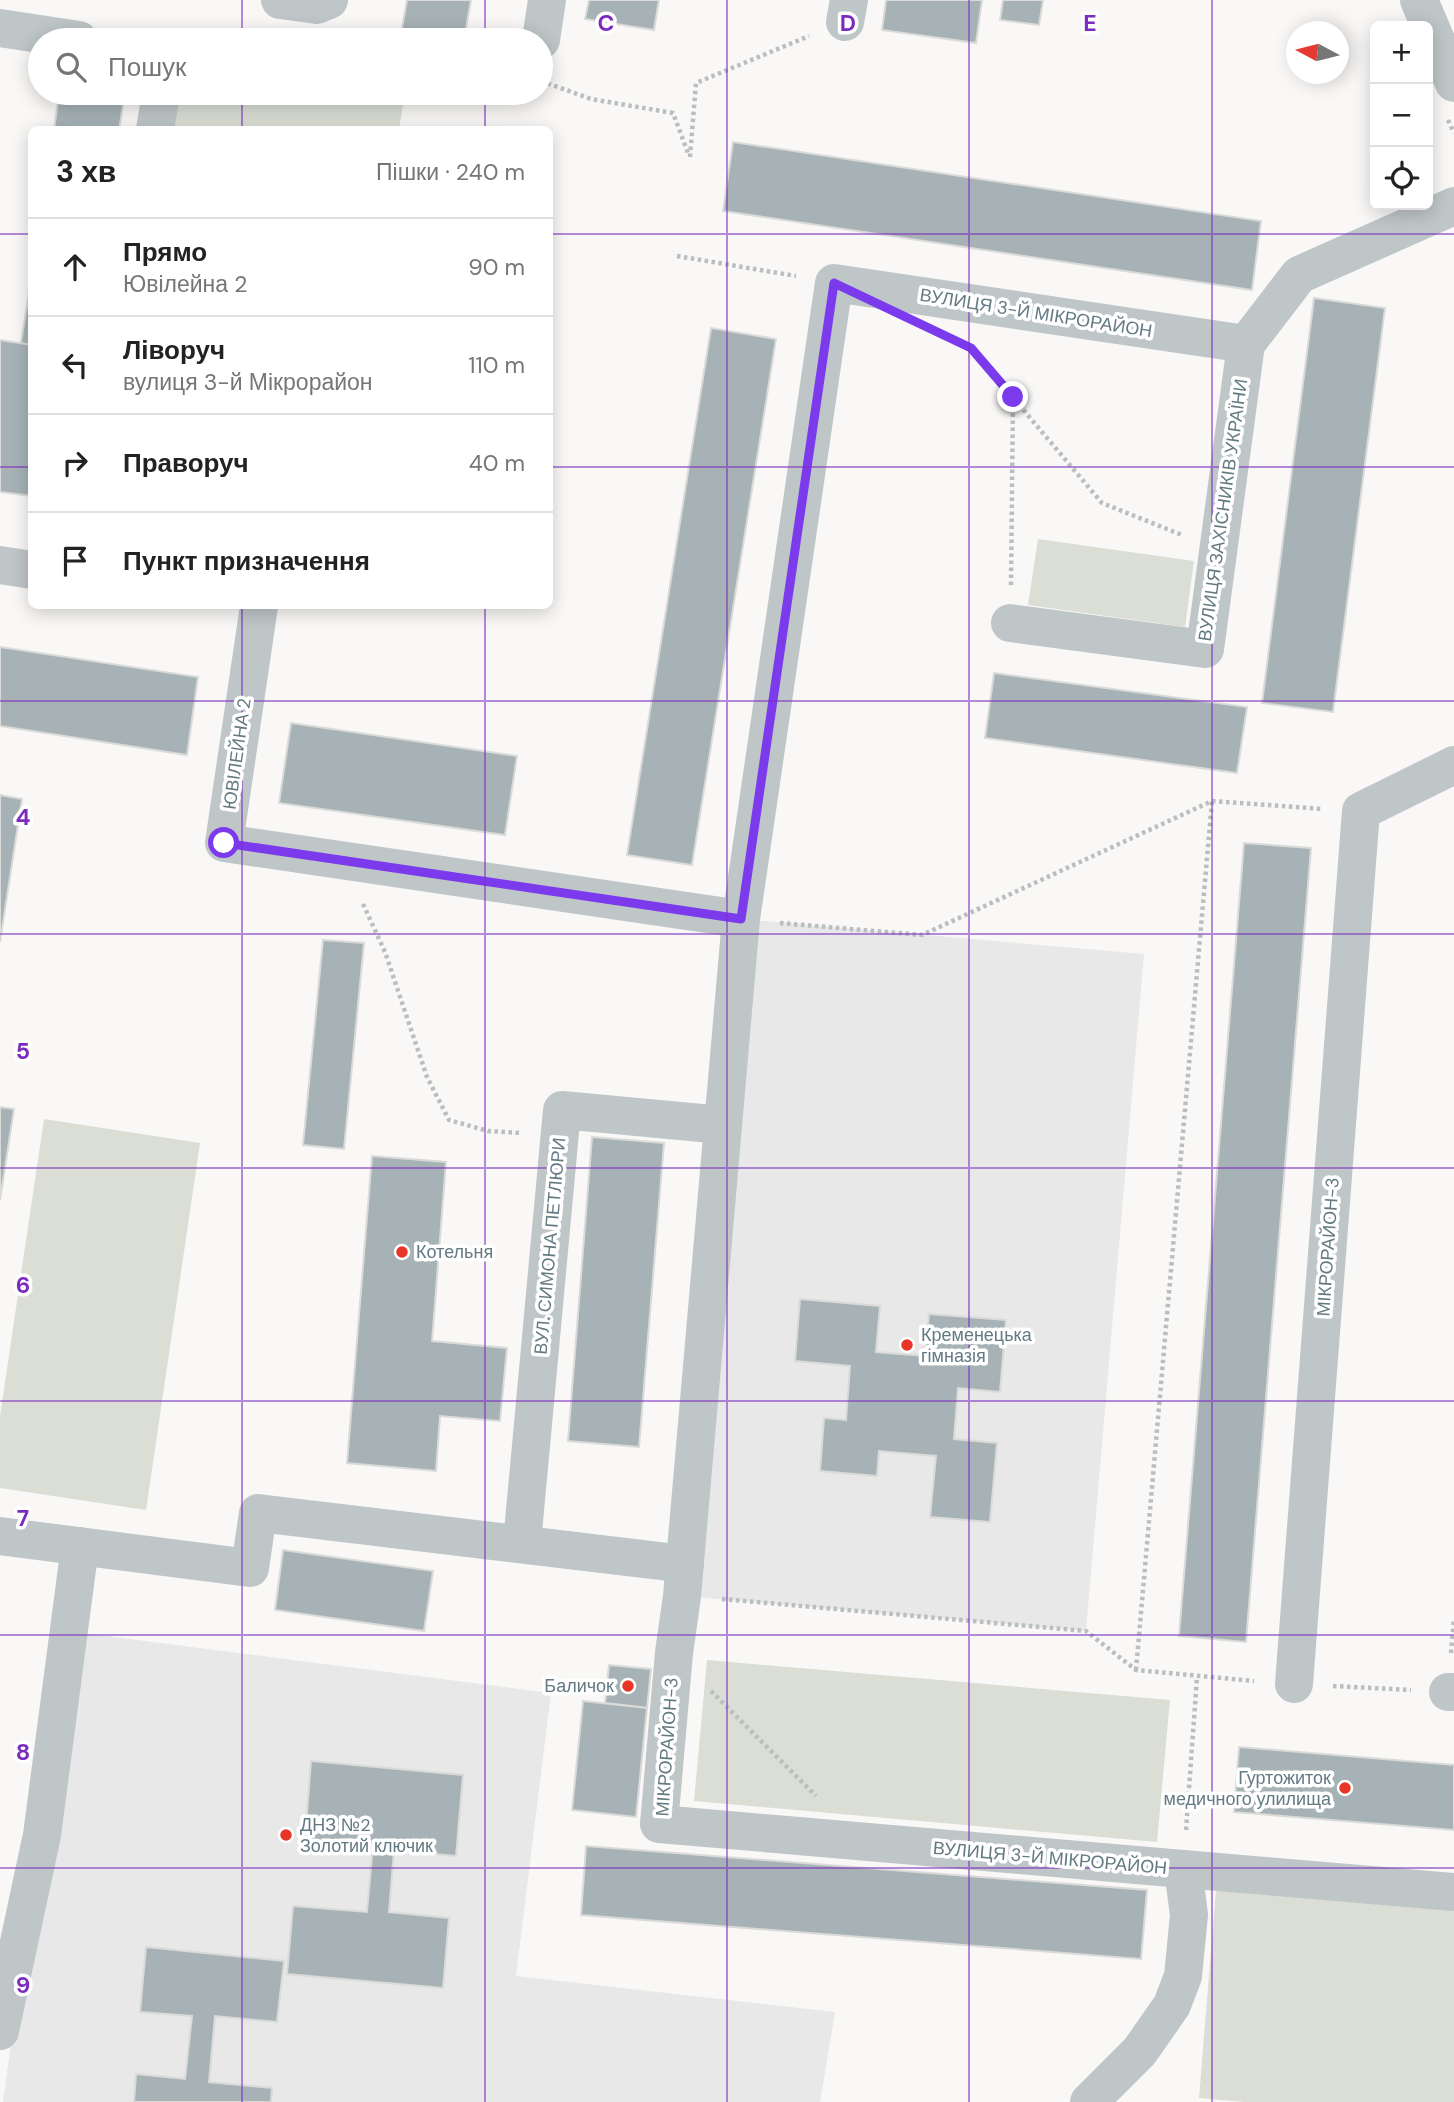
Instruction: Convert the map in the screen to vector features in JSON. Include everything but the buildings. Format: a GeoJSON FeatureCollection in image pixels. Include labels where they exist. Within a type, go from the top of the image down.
{"type":"FeatureCollection","features":[{"type":"Feature","properties":{"kind":"street"},"geometry":{"type":"LineString","coordinates":[[280,0],[317,5],[329,0]]}},
{"type":"Feature","properties":{"kind":"street"},"geometry":{"type":"LineString","coordinates":[[543,28],[547,0]]}},
{"type":"Feature","properties":{"kind":"street"},"geometry":{"type":"LineString","coordinates":[[1419,0],[1454,83]]}},
{"type":"Feature","properties":{"kind":"street"},"geometry":{"type":"LineString","coordinates":[[0,28],[28,32]]}},
{"type":"Feature","properties":{"kind":"street"},"geometry":{"type":"LineString","coordinates":[[156,126],[159,105]]}},
{"type":"Feature","properties":{"kind":"street"},"geometry":{"type":"LineString","coordinates":[[1246,344],[1299,275],[1454,206]]}},
{"type":"Feature","properties":{"kind":"street"},"geometry":{"type":"LineString","coordinates":[[741,919],[834,283]]}},
{"type":"Feature","properties":{"kind":"street","name":"ВУЛИЦЯ 3-Й МІКРОРАЙОН"},"geometry":{"type":"LineString","coordinates":[[834,283],[1246,344]]}},
{"type":"Feature","properties":{"kind":"street","name":"ВУЛИЦЯ ЗАХІСНИКІВ УКРАЇНИ"},"geometry":{"type":"LineString","coordinates":[[1010,623],[1205,649],[1246,344]]}},
{"type":"Feature","properties":{"kind":"street"},"geometry":{"type":"LineString","coordinates":[[0,565],[28,569]]}},
{"type":"Feature","properties":{"kind":"street","name":"ЮВІЛЕЙНА 2"},"geometry":{"type":"LineString","coordinates":[[258,609],[224,843],[741,919]]}},
{"type":"Feature","properties":{"kind":"street"},"geometry":{"type":"LineString","coordinates":[[1361,811],[1454,765]]}},
{"type":"Feature","properties":{"kind":"street","name":"МІКРОРАЙОН-3"},"geometry":{"type":"LineString","coordinates":[[1294,1684],[1361,811]]}},
{"type":"Feature","properties":{"kind":"street","name":"МІКРОРАЙОН-3"},"geometry":{"type":"LineString","coordinates":[[741,919],[659,1824],[861,1842]]}},
{"type":"Feature","properties":{"kind":"street","name":"ВУЛ. СИМОНА ПЕТЛЮРИ"},"geometry":{"type":"LineString","coordinates":[[522,1543],[562,1110],[723,1125]]}},
{"type":"Feature","properties":{"kind":"street"},"geometry":{"type":"LineString","coordinates":[[0,1536],[250,1569],[258,1513],[522,1543],[683,1580]]}},
{"type":"Feature","properties":{"kind":"street"},"geometry":{"type":"LineString","coordinates":[[0,2031],[42,1835],[80,1546]]}},
{"type":"Feature","properties":{"kind":"street","name":"ВУЛИЦЯ 3-Й МІКРОРАЙОН"},"geometry":{"type":"LineString","coordinates":[[861,1842],[1183,1869],[1189,1915],[1182,1976],[1172,2005],[1140,2051],[1089,2102]]}},
{"type":"Feature","properties":{"kind":"street"},"geometry":{"type":"LineString","coordinates":[[1183,1869],[1454,1892]]}},
{"type":"Feature","properties":{"kind":"path"},"geometry":{"type":"LineString","coordinates":[[553,85],[591,99],[673,113],[690,157],[696,83],[847,11]]}},
{"type":"Feature","properties":{"kind":"path"},"geometry":{"type":"LineString","coordinates":[[677,256],[834,283]]}},
{"type":"Feature","properties":{"kind":"path"},"geometry":{"type":"LineString","coordinates":[[959,342],[971,348],[1102,503],[1218,550]]}},
{"type":"Feature","properties":{"kind":"path"},"geometry":{"type":"LineString","coordinates":[[1010,623],[1013,397]]}},
{"type":"Feature","properties":{"kind":"path"},"geometry":{"type":"LineString","coordinates":[[1136,1670],[1212,801]]}},
{"type":"Feature","properties":{"kind":"path"},"geometry":{"type":"LineString","coordinates":[[741,919],[922,935],[1212,801],[1361,811]]}},
{"type":"Feature","properties":{"kind":"path"},"geometry":{"type":"LineString","coordinates":[[342,860],[385,952],[427,1077],[449,1120],[488,1130],[560,1136]]}},
{"type":"Feature","properties":{"kind":"path"},"geometry":{"type":"LineString","coordinates":[[683,1580],[1086,1631],[1136,1670],[1294,1684],[1451,1692]]}},
{"type":"Feature","properties":{"kind":"path"},"geometry":{"type":"LineString","coordinates":[[674,1653],[861,1842]]}},
{"type":"Feature","properties":{"kind":"path"},"geometry":{"type":"LineString","coordinates":[[1183,1869],[1197,1677]]}},
{"type":"Feature","properties":{"kind":"shaded area"},"geometry":{"type":"Polygon","coordinates":[[[177,105],[403,105],[400,126],[174,126],[177,105]]]}},
{"type":"Feature","properties":{"kind":"shaded area"},"geometry":{"type":"Polygon","coordinates":[[[1038,539],[1194,561],[1185,627],[1028,605],[1038,539]]]}},
{"type":"Feature","properties":{"kind":"shaded area","name":"Кременецька гімназія"},"geometry":{"type":"Polygon","coordinates":[[[741,919],[1144,954],[1086,1631],[682,1596],[741,919]]]}},
{"type":"Feature","properties":{"kind":"shaded area"},"geometry":{"type":"Polygon","coordinates":[[[44,1119],[200,1143],[146,1510],[0,1488],[0,1416],[44,1119]]]}},
{"type":"Feature","properties":{"kind":"shaded area","name":"ДНЗ №2 Золотий ключик"},"geometry":{"type":"Polygon","coordinates":[[[67,1631],[551,1693],[516,1976],[835,2012],[820,2102],[3,2102],[67,1631]]]}},
{"type":"Feature","properties":{"kind":"shaded area"},"geometry":{"type":"Polygon","coordinates":[[[707,1660],[1170,1700],[1157,1842],[694,1801],[707,1660]]]}},
{"type":"Feature","properties":{"kind":"shaded area"},"geometry":{"type":"Polygon","coordinates":[[[1216,1890],[1454,1909],[1454,2102],[1244,2102],[1199,2098],[1216,1890]]]}},
{"type":"Feature","properties":{"kind":"place","name":"Котельня"},"geometry":{"type":"Point","coordinates":[402,1252]}},
{"type":"Feature","properties":{"kind":"place","name":"Кременецька гімназія"},"geometry":{"type":"Point","coordinates":[907,1345]}},
{"type":"Feature","properties":{"kind":"place","name":"Баличок"},"geometry":{"type":"Point","coordinates":[628,1686]}},
{"type":"Feature","properties":{"kind":"place","name":"Гуртожиток медичного улилища"},"geometry":{"type":"Point","coordinates":[1345,1788]}},
{"type":"Feature","properties":{"kind":"place","name":"ДНЗ №2 Золотий ключик"},"geometry":{"type":"Point","coordinates":[286,1835]}},
{"type":"Feature","properties":{"kind":"route"},"geometry":{"type":"LineString","coordinates":[[224,843],[741,919],[834,283],[971,348],[1013,397]]}}]}
